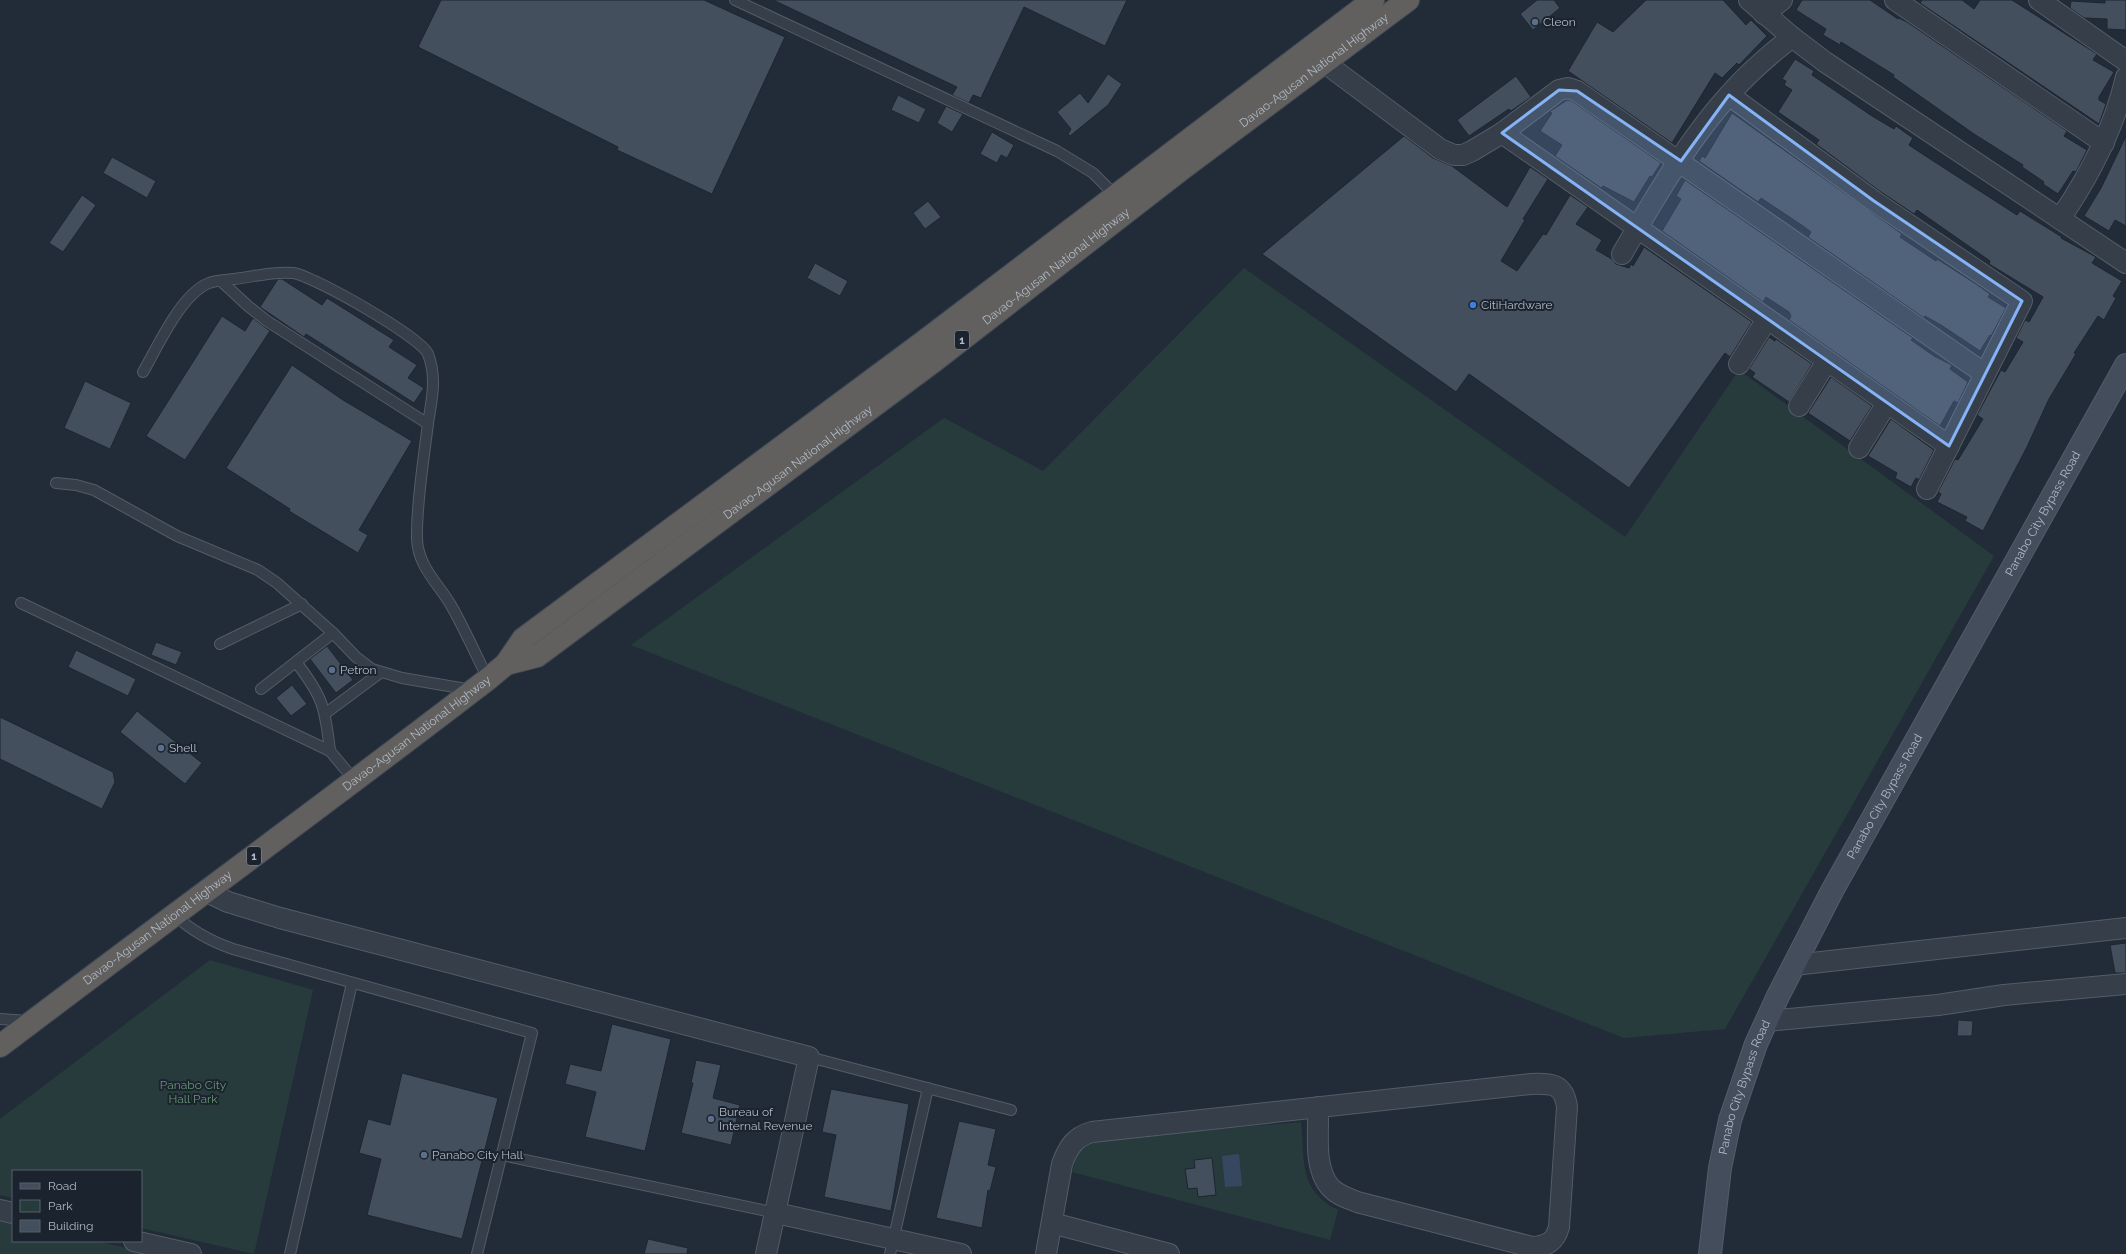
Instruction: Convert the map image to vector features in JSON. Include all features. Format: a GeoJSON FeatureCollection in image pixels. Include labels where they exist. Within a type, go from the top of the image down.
{"type":"FeatureCollection","features":[{"type":"Feature","properties":{"kind":"highway","name":"Davao-Agusan National Highway"},"geometry":{"type":"LineString","coordinates":[[506,664],[537,656],[934,361],[1122,203],[1373,0]]}},
{"type":"Feature","properties":{"kind":"highway","name":"Davao-Agusan National Highway"},"geometry":{"type":"LineString","coordinates":[[0,1046],[481,685],[506,664],[523,639],[922,343],[1325,63],[1408,0]]}},
{"type":"Feature","properties":{"kind":"highway"},"geometry":{"type":"LineString","coordinates":[[922,343],[934,361]]}},
{"type":"Feature","properties":{"kind":"main road","name":"Panabo City Bypass Road"},"geometry":{"type":"LineString","coordinates":[[1710,1254],[1720,1168],[1730,1120],[1746,1070],[1767,1021],[1794,964],[1832,891],[2126,365]]}},
{"type":"Feature","properties":{"kind":"street"},"geometry":{"type":"LineString","coordinates":[[1749,0],[1792,37],[1825,62],[2126,263]]}},
{"type":"Feature","properties":{"kind":"street"},"geometry":{"type":"LineString","coordinates":[[1764,14],[1782,0]]}},
{"type":"Feature","properties":{"kind":"street"},"geometry":{"type":"LineString","coordinates":[[1895,0],[2104,143]]}},
{"type":"Feature","properties":{"kind":"street"},"geometry":{"type":"LineString","coordinates":[[2047,2],[2126,61]]}},
{"type":"Feature","properties":{"kind":"street"},"geometry":{"type":"LineString","coordinates":[[1622,254],[1699,132],[1729,95],[1754,69],[1792,37]]}},
{"type":"Feature","properties":{"kind":"street"},"geometry":{"type":"LineString","coordinates":[[1325,63],[1440,149],[1454,155],[1463,155],[1472,152],[1502,133],[1559,90],[1568,88],[1577,90],[1985,374]]}},
{"type":"Feature","properties":{"kind":"street"},"geometry":{"type":"LineString","coordinates":[[2060,219],[2088,176],[2104,143],[2115,117],[2126,77]]}},
{"type":"Feature","properties":{"kind":"street"},"geometry":{"type":"LineString","coordinates":[[1729,95],[1874,201],[2022,301],[1927,489]]}},
{"type":"Feature","properties":{"kind":"street"},"geometry":{"type":"LineString","coordinates":[[1502,133],[1949,446]]}},
{"type":"Feature","properties":{"kind":"street"},"geometry":{"type":"LineString","coordinates":[[1739,364],[1767,319]]}},
{"type":"Feature","properties":{"kind":"street"},"geometry":{"type":"LineString","coordinates":[[1799,406],[1827,361]]}},
{"type":"Feature","properties":{"kind":"street"},"geometry":{"type":"LineString","coordinates":[[1859,448],[1887,403]]}},
{"type":"Feature","properties":{"kind":"street"},"geometry":{"type":"LineString","coordinates":[[205,891],[228,902],[280,918],[809,1057],[766,1254]]}},
{"type":"Feature","properties":{"kind":"street"},"geometry":{"type":"LineString","coordinates":[[1794,964],[2126,928]]}},
{"type":"Feature","properties":{"kind":"street"},"geometry":{"type":"LineString","coordinates":[[1767,1021],[1938,1005],[2004,995],[2126,984]]}},
{"type":"Feature","properties":{"kind":"street"},"geometry":{"type":"LineString","coordinates":[[1046,1254],[1062,1164],[1073,1142],[1082,1135],[1092,1132],[1318,1107],[1531,1084],[1546,1083],[1558,1087],[1566,1096],[1567,1107],[1557,1236],[1552,1242],[1544,1246],[1532,1247],[1357,1202],[1342,1196],[1330,1188],[1322,1175],[1318,1107]]}},
{"type":"Feature","properties":{"kind":"street"},"geometry":{"type":"LineString","coordinates":[[0,1210],[12,1213]]}},
{"type":"Feature","properties":{"kind":"street"},"geometry":{"type":"LineString","coordinates":[[776,1213],[892,1247],[961,1254]]}},
{"type":"Feature","properties":{"kind":"street"},"geometry":{"type":"LineString","coordinates":[[1052,1223],[1170,1254]]}},
{"type":"Feature","properties":{"kind":"street"},"geometry":{"type":"LineString","coordinates":[[138,1242],[191,1254]]}},
{"type":"Feature","properties":{"kind":"lane"},"geometry":{"type":"LineString","coordinates":[[735,0],[1057,151],[1093,173],[1122,203]]}},
{"type":"Feature","properties":{"kind":"lane"},"geometry":{"type":"LineString","coordinates":[[56,483],[76,485],[94,490],[177,536],[258,570],[277,583],[302,604],[364,664],[380,673],[481,685],[451,605],[424,567],[417,540],[418,513],[428,424],[433,394],[433,371],[427,351],[412,338],[371,310],[295,273],[270,273],[210,282],[195,291],[178,312],[143,372]]}},
{"type":"Feature","properties":{"kind":"lane"},"geometry":{"type":"LineString","coordinates":[[221,281],[267,321],[428,424]]}},
{"type":"Feature","properties":{"kind":"lane"},"geometry":{"type":"LineString","coordinates":[[21,603],[330,751],[355,781]]}},
{"type":"Feature","properties":{"kind":"lane"},"geometry":{"type":"LineString","coordinates":[[220,644],[302,604]]}},
{"type":"Feature","properties":{"kind":"lane"},"geometry":{"type":"LineString","coordinates":[[261,689],[333,633]]}},
{"type":"Feature","properties":{"kind":"lane"},"geometry":{"type":"LineString","coordinates":[[296,662],[314,685],[326,713],[330,751]]}},
{"type":"Feature","properties":{"kind":"lane"},"geometry":{"type":"LineString","coordinates":[[326,713],[380,673]]}},
{"type":"Feature","properties":{"kind":"lane"},"geometry":{"type":"LineString","coordinates":[[174,914],[184,924],[213,942],[532,1034],[477,1254]]}},
{"type":"Feature","properties":{"kind":"lane"},"geometry":{"type":"LineString","coordinates":[[290,1254],[352,983]]}},
{"type":"Feature","properties":{"kind":"lane"},"geometry":{"type":"LineString","coordinates":[[0,1019],[32,1021]]}},
{"type":"Feature","properties":{"kind":"lane"},"geometry":{"type":"LineString","coordinates":[[809,1057],[1011,1110]]}},
{"type":"Feature","properties":{"kind":"lane"},"geometry":{"type":"LineString","coordinates":[[892,1247],[928,1088]]}},
{"type":"Feature","properties":{"kind":"lane"},"geometry":{"type":"LineString","coordinates":[[502,1155],[776,1213]]}},
{"type":"Feature","properties":{"kind":"highlighted area"},"geometry":{"type":"Polygon","coordinates":[[[1559,90],[1577,91],[1681,161],[1729,95],[1874,201],[2022,301],[1949,446],[1502,133],[1559,90]]]}},
{"type":"Feature","properties":{"kind":"green space"},"geometry":{"type":"Polygon","coordinates":[[[1244,268],[1625,537],[1739,370],[1994,556],[1725,1029],[1624,1038],[631,645],[944,418],[1043,471],[1244,268]]]}},
{"type":"Feature","properties":{"kind":"green space","name":"Panabo City Hall Park"},"geometry":{"type":"Polygon","coordinates":[[[210,960],[313,990],[254,1254],[142,1228],[142,1170],[12,1170],[12,1198],[0,1195],[0,1119],[210,960]]]}},
{"type":"Feature","properties":{"kind":"green space"},"geometry":{"type":"Polygon","coordinates":[[[1301,1122],[1304,1162],[1310,1184],[1325,1202],[1338,1210],[1330,1240],[1072,1172],[1080,1152],[1086,1146],[1097,1140],[1301,1122]]]}},
{"type":"Feature","properties":{"kind":"green space"},"geometry":{"type":"Polygon","coordinates":[[[0,1219],[12,1222],[12,1242],[100,1242],[152,1254],[0,1254],[0,1219]]]}},
{"type":"Feature","properties":{"kind":"water"},"geometry":{"type":"Polygon","coordinates":[[[1239,1154],[1242,1186],[1225,1187],[1222,1156],[1239,1154]]]}},
{"type":"Feature","properties":{"kind":"building"},"geometry":{"type":"Polygon","coordinates":[[[441,0],[704,0],[785,37],[712,194],[617,150],[618,147],[418,47],[441,0]]]}},
{"type":"Feature","properties":{"kind":"building"},"geometry":{"type":"Polygon","coordinates":[[[773,0],[1127,0],[1105,46],[1024,7],[981,98],[973,95],[969,103],[952,95],[957,87],[773,0]]]}},
{"type":"Feature","properties":{"kind":"building","name":"Cleon"},"geometry":{"type":"Polygon","coordinates":[[[1537,0],[1554,0],[1560,8],[1533,30],[1520,14],[1537,0]]]}},
{"type":"Feature","properties":{"kind":"building"},"geometry":{"type":"Polygon","coordinates":[[[1646,0],[1723,0],[1746,25],[1751,20],[1767,36],[1739,65],[1737,63],[1722,78],[1715,73],[1672,143],[1568,71],[1597,22],[1613,32],[1646,0]]]}},
{"type":"Feature","properties":{"kind":"building"},"geometry":{"type":"Polygon","coordinates":[[[1802,0],[1870,0],[1898,19],[1899,18],[1907,22],[2067,131],[2064,136],[2087,150],[2076,172],[2073,171],[2058,194],[2043,184],[2044,182],[2022,167],[2023,165],[1974,134],[1893,77],[1894,75],[1841,42],[1840,45],[1823,35],[1826,29],[1796,10],[1802,0]]]}},
{"type":"Feature","properties":{"kind":"building"},"geometry":{"type":"Polygon","coordinates":[[[1922,0],[1962,0],[1974,9],[1980,0],[2012,0],[2097,54],[2093,60],[2114,72],[2099,97],[2099,100],[2106,104],[2099,124],[1920,3],[1922,0]]]}},
{"type":"Feature","properties":{"kind":"building"},"geometry":{"type":"Polygon","coordinates":[[[2105,0],[2126,0],[2126,30],[2107,29],[2107,19],[2084,18],[2070,8],[2071,1],[2105,3],[2105,0]]]}},
{"type":"Feature","properties":{"kind":"building"},"geometry":{"type":"Polygon","coordinates":[[[1795,59],[1814,71],[1812,75],[1872,116],[1894,129],[1896,126],[1913,138],[1909,145],[2017,215],[2020,211],[2062,237],[2061,238],[2096,257],[2092,263],[2122,281],[2113,296],[2116,298],[2104,320],[2098,316],[2074,353],[2076,354],[2049,399],[2027,447],[1983,531],[1965,521],[1967,517],[1937,502],[1941,494],[1938,492],[1955,459],[1958,460],[1983,419],[1977,415],[2001,370],[2005,372],[2023,342],[2016,338],[2025,320],[2029,322],[2043,297],[1989,264],[1990,261],[1917,210],[1914,214],[1881,192],[1816,144],[1819,140],[1778,112],[1792,90],[1784,85],[1786,81],[1782,79],[1795,59]]]}},
{"type":"Feature","properties":{"kind":"building"},"geometry":{"type":"Polygon","coordinates":[[[1108,74],[1122,84],[1108,105],[1070,136],[1068,134],[1071,129],[1057,112],[1080,93],[1088,103],[1108,74]]]}},
{"type":"Feature","properties":{"kind":"building"},"geometry":{"type":"Polygon","coordinates":[[[1516,76],[1531,97],[1511,111],[1509,109],[1469,136],[1457,120],[1516,76]]]}},
{"type":"Feature","properties":{"kind":"building"},"geometry":{"type":"Polygon","coordinates":[[[898,95],[926,109],[919,123],[891,110],[898,95]]]}},
{"type":"Feature","properties":{"kind":"building"},"geometry":{"type":"Polygon","coordinates":[[[1567,100],[1572,101],[1661,163],[1652,177],[1650,176],[1634,202],[1603,186],[1601,188],[1555,156],[1562,145],[1540,131],[1552,113],[1549,112],[1567,100]]]}},
{"type":"Feature","properties":{"kind":"building"},"geometry":{"type":"Polygon","coordinates":[[[946,106],[963,114],[952,132],[937,123],[946,106]]]}},
{"type":"Feature","properties":{"kind":"building"},"geometry":{"type":"Polygon","coordinates":[[[1732,113],[1902,234],[1900,237],[1936,261],[1937,259],[1976,284],[1990,294],[1988,297],[2006,308],[1991,336],[1990,335],[1980,351],[1941,325],[1925,316],[1924,318],[1808,237],[1811,232],[1803,226],[1761,198],[1758,202],[1699,161],[1702,156],[1705,158],[1732,113]]]}},
{"type":"Feature","properties":{"kind":"building"},"geometry":{"type":"Polygon","coordinates":[[[992,132],[1014,145],[1007,158],[1001,155],[997,163],[980,154],[992,132]]]}},
{"type":"Feature","properties":{"kind":"building"},"geometry":{"type":"Polygon","coordinates":[[[1404,136],[1433,158],[1452,166],[1507,207],[1530,167],[1548,179],[1523,219],[1525,220],[1501,261],[1517,271],[1543,234],[1546,235],[1570,195],[1588,207],[1576,224],[1602,240],[1596,250],[1612,259],[1616,264],[1629,268],[1631,264],[1633,266],[1644,247],[1752,322],[1730,357],[1725,353],[1629,488],[1469,374],[1456,392],[1262,254],[1404,136]]]}},
{"type":"Feature","properties":{"kind":"building"},"geometry":{"type":"Polygon","coordinates":[[[2126,136],[2126,226],[2115,220],[2109,231],[2084,216],[2101,188],[2126,136]]]}},
{"type":"Feature","properties":{"kind":"building"},"geometry":{"type":"Polygon","coordinates":[[[112,157],[156,181],[147,198],[103,173],[112,157]]]}},
{"type":"Feature","properties":{"kind":"building"},"geometry":{"type":"Polygon","coordinates":[[[1685,180],[1913,338],[1911,340],[1934,356],[1952,365],[1950,369],[1968,382],[1958,403],[1954,401],[1940,426],[1789,320],[1791,316],[1789,312],[1766,297],[1763,302],[1662,231],[1681,199],[1676,196],[1685,180]]]}},
{"type":"Feature","properties":{"kind":"building"},"geometry":{"type":"Polygon","coordinates":[[[82,195],[96,205],[63,252],[49,243],[82,195]]]}},
{"type":"Feature","properties":{"kind":"building"},"geometry":{"type":"Polygon","coordinates":[[[928,201],[941,217],[925,229],[913,213],[928,201]]]}},
{"type":"Feature","properties":{"kind":"building"},"geometry":{"type":"Polygon","coordinates":[[[815,263],[848,281],[840,296],[807,278],[815,263]]]}},
{"type":"Feature","properties":{"kind":"building"},"geometry":{"type":"Polygon","coordinates":[[[278,279],[282,279],[322,305],[327,298],[394,340],[389,347],[417,365],[408,378],[424,388],[414,403],[306,334],[304,337],[260,307],[278,279]]]}},
{"type":"Feature","properties":{"kind":"building"},"geometry":{"type":"Polygon","coordinates":[[[222,316],[245,331],[253,318],[270,331],[185,460],[146,436],[222,316]]]}},
{"type":"Feature","properties":{"kind":"building"},"geometry":{"type":"Polygon","coordinates":[[[1769,337],[1775,341],[1776,339],[1812,364],[1789,402],[1752,377],[1755,373],[1749,369],[1769,337]]]}},
{"type":"Feature","properties":{"kind":"building"},"geometry":{"type":"Polygon","coordinates":[[[292,365],[343,400],[412,441],[359,530],[368,535],[358,553],[289,511],[290,509],[226,468],[292,365]]]}},
{"type":"Feature","properties":{"kind":"building"},"geometry":{"type":"Polygon","coordinates":[[[1831,377],[1872,406],[1850,441],[1808,413],[1831,377]]]}},
{"type":"Feature","properties":{"kind":"building"},"geometry":{"type":"Polygon","coordinates":[[[85,381],[131,403],[110,449],[64,428],[85,381]]]}},
{"type":"Feature","properties":{"kind":"building"},"geometry":{"type":"Polygon","coordinates":[[[1891,419],[1934,450],[1919,480],[1916,478],[1911,487],[1895,478],[1897,473],[1868,456],[1891,419]]]}},
{"type":"Feature","properties":{"kind":"building"},"geometry":{"type":"Polygon","coordinates":[[[156,642],[182,652],[176,665],[151,655],[156,642]]]}},
{"type":"Feature","properties":{"kind":"building","name":"Petron"},"geometry":{"type":"Polygon","coordinates":[[[327,646],[353,680],[336,693],[310,659],[327,646]]]}},
{"type":"Feature","properties":{"kind":"building"},"geometry":{"type":"Polygon","coordinates":[[[76,650],[136,679],[128,696],[68,667],[76,650]]]}},
{"type":"Feature","properties":{"kind":"building"},"geometry":{"type":"Polygon","coordinates":[[[292,685],[307,704],[291,716],[276,698],[292,685]]]}},
{"type":"Feature","properties":{"kind":"building","name":"Shell"},"geometry":{"type":"Polygon","coordinates":[[[137,711],[202,763],[185,784],[120,732],[137,711]]]}},
{"type":"Feature","properties":{"kind":"building"},"geometry":{"type":"Polygon","coordinates":[[[0,717],[113,772],[115,782],[102,809],[0,759],[0,717]]]}},
{"type":"Feature","properties":{"kind":"building"},"geometry":{"type":"Polygon","coordinates":[[[2126,943],[2126,973],[2115,973],[2110,945],[2126,943]]]}},
{"type":"Feature","properties":{"kind":"building"},"geometry":{"type":"Polygon","coordinates":[[[1958,1020],[1973,1021],[1972,1036],[1957,1036],[1958,1020]]]}},
{"type":"Feature","properties":{"kind":"building"},"geometry":{"type":"Polygon","coordinates":[[[612,1024],[671,1039],[645,1151],[585,1137],[596,1092],[565,1084],[570,1064],[601,1071],[612,1024]]]}},
{"type":"Feature","properties":{"kind":"building","name":"Bureau of Internal Revenue"},"geometry":{"type":"Polygon","coordinates":[[[696,1060],[721,1065],[713,1098],[740,1105],[731,1145],[681,1133],[693,1083],[691,1083],[696,1060]]]}},
{"type":"Feature","properties":{"kind":"building","name":"Panabo City Hall"},"geometry":{"type":"Polygon","coordinates":[[[402,1073],[498,1098],[462,1239],[367,1215],[381,1159],[359,1153],[368,1119],[390,1125],[402,1073]]]}},
{"type":"Feature","properties":{"kind":"building"},"geometry":{"type":"Polygon","coordinates":[[[831,1089],[909,1104],[891,1211],[824,1197],[836,1135],[822,1132],[831,1089]]]}},
{"type":"Feature","properties":{"kind":"building"},"geometry":{"type":"Polygon","coordinates":[[[959,1121],[996,1129],[988,1165],[996,1167],[990,1191],[988,1190],[982,1228],[936,1218],[959,1121]]]}},
{"type":"Feature","properties":{"kind":"building"},"geometry":{"type":"Polygon","coordinates":[[[1212,1158],[1216,1195],[1198,1197],[1197,1188],[1188,1189],[1185,1169],[1195,1168],[1194,1160],[1212,1158]]]}},
{"type":"Feature","properties":{"kind":"building"},"geometry":{"type":"Polygon","coordinates":[[[648,1239],[688,1248],[687,1254],[644,1254],[648,1239]]]}},
{"type":"Feature","properties":{"kind":"place","name":"Cleon"},"geometry":{"type":"Point","coordinates":[1535,22]}},
{"type":"Feature","properties":{"kind":"place","name":"CitiHardware"},"geometry":{"type":"Point","coordinates":[1473,305]}},
{"type":"Feature","properties":{"kind":"place","name":"Petron"},"geometry":{"type":"Point","coordinates":[332,670]}},
{"type":"Feature","properties":{"kind":"place","name":"Shell"},"geometry":{"type":"Point","coordinates":[161,748]}},
{"type":"Feature","properties":{"kind":"place","name":"Bureau of Internal Revenue"},"geometry":{"type":"Point","coordinates":[711,1119]}},
{"type":"Feature","properties":{"kind":"place","name":"Panabo City Hall"},"geometry":{"type":"Point","coordinates":[424,1155]}}]}
